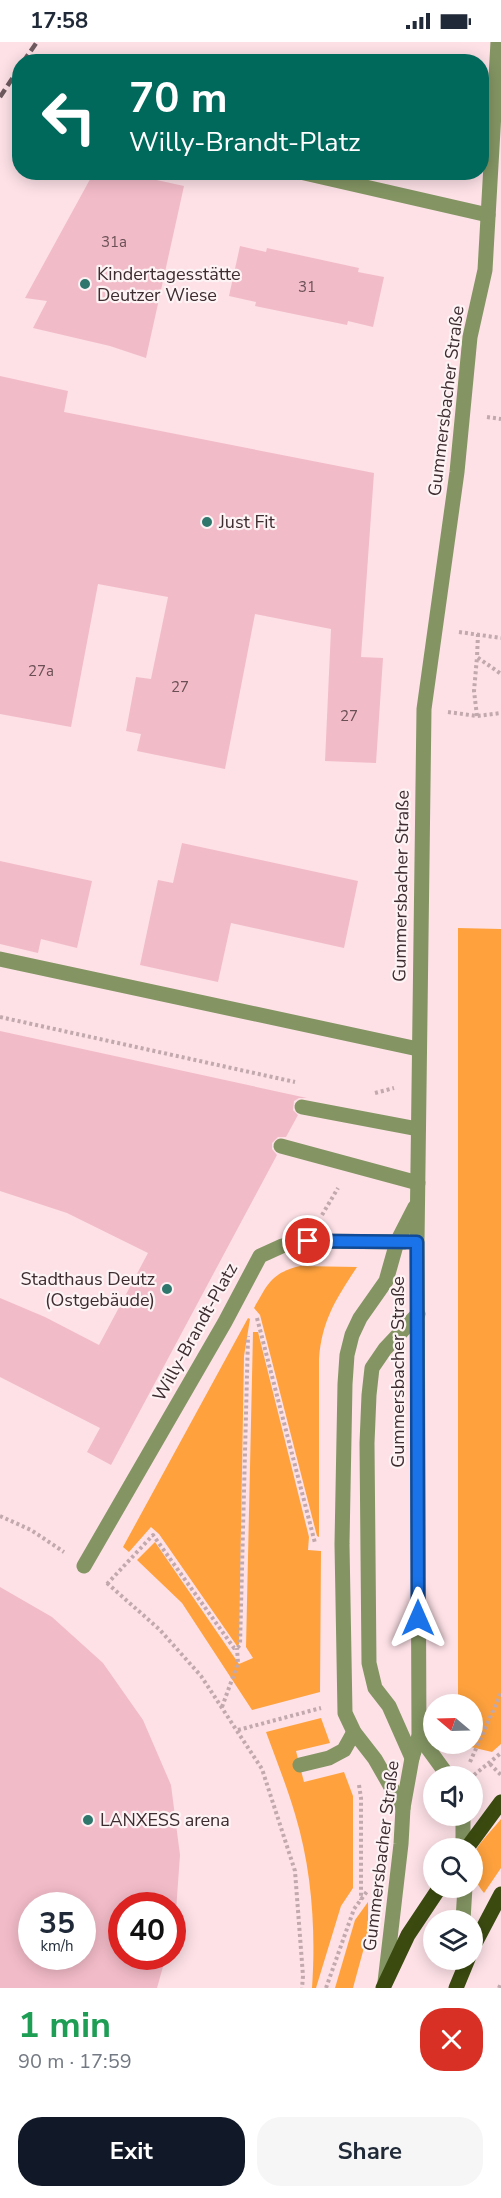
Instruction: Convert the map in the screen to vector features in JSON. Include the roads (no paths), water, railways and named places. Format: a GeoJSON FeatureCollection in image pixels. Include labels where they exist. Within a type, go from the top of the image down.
{"type":"FeatureCollection","features":[{"type":"Feature","properties":{"kind":"main road"},"geometry":{"type":"LineString","coordinates":[[473,1838],[501,1802]]}},
{"type":"Feature","properties":{"kind":"main road"},"geometry":{"type":"LineString","coordinates":[[483,1928],[501,1894]]}},
{"type":"Feature","properties":{"kind":"main road"},"geometry":{"type":"LineString","coordinates":[[384,1985],[408,1935],[433,1898]]}},
{"type":"Feature","properties":{"kind":"main road"},"geometry":{"type":"LineString","coordinates":[[456,1988],[462,1970]]}},
{"type":"Feature","properties":{"kind":"street","name":"Gummersbacher Straße"},"geometry":{"type":"LineString","coordinates":[[384,1985],[401,1845],[403,1808],[418,1736],[418,1049],[424,709],[457,472],[470,337],[485,270],[498,42]]}},
{"type":"Feature","properties":{"kind":"street"},"geometry":{"type":"LineString","coordinates":[[335,180],[488,215]]}},
{"type":"Feature","properties":{"kind":"street"},"geometry":{"type":"LineString","coordinates":[[0,959],[418,1049]]}},
{"type":"Feature","properties":{"kind":"street"},"geometry":{"type":"LineString","coordinates":[[302,1107],[418,1129]]}},
{"type":"Feature","properties":{"kind":"street"},"geometry":{"type":"LineString","coordinates":[[281,1146],[418,1183]]}},
{"type":"Feature","properties":{"kind":"street"},"geometry":{"type":"LineString","coordinates":[[403,1808],[375,1759],[354,1732],[345,1713],[342,1544],[345,1384],[347,1355],[352,1335],[360,1318],[386,1281],[398,1242],[418,1201]]}},
{"type":"Feature","properties":{"kind":"street","name":"Willy-Brandt-Platz"},"geometry":{"type":"LineString","coordinates":[[84,1566],[225,1322],[260,1256],[282,1246],[308,1241],[417,1242]]}},
{"type":"Feature","properties":{"kind":"street"},"geometry":{"type":"LineString","coordinates":[[412,1758],[389,1706],[375,1688],[369,1663],[367,1443],[372,1368],[385,1349],[418,1314]]}},
{"type":"Feature","properties":{"kind":"street"},"geometry":{"type":"LineString","coordinates":[[300,1766],[329,1758],[344,1750],[354,1732]]}},
{"type":"Feature","properties":{"kind":"street"},"geometry":{"type":"LineString","coordinates":[[418,1736],[440,1766]]}},
{"type":"Feature","properties":{"kind":"railway"},"geometry":{"type":"LineString","coordinates":[[29,54],[37,42]]}},
{"type":"Feature","properties":{"kind":"railway"},"geometry":{"type":"LineString","coordinates":[[0,97],[12,79]]}},
{"type":"Feature","properties":{"kind":"place","name":"Kindertagesstätte Deutzer Wiese"},"geometry":{"type":"Point","coordinates":[85,284]}},
{"type":"Feature","properties":{"kind":"place","name":"Just Fit"},"geometry":{"type":"Point","coordinates":[207,522]}},
{"type":"Feature","properties":{"kind":"place","name":"Stadthaus Deutz (Ostgebäude)"},"geometry":{"type":"Point","coordinates":[167,1289]}},
{"type":"Feature","properties":{"kind":"place","name":"LANXESS arena"},"geometry":{"type":"Point","coordinates":[88,1820]}}]}
